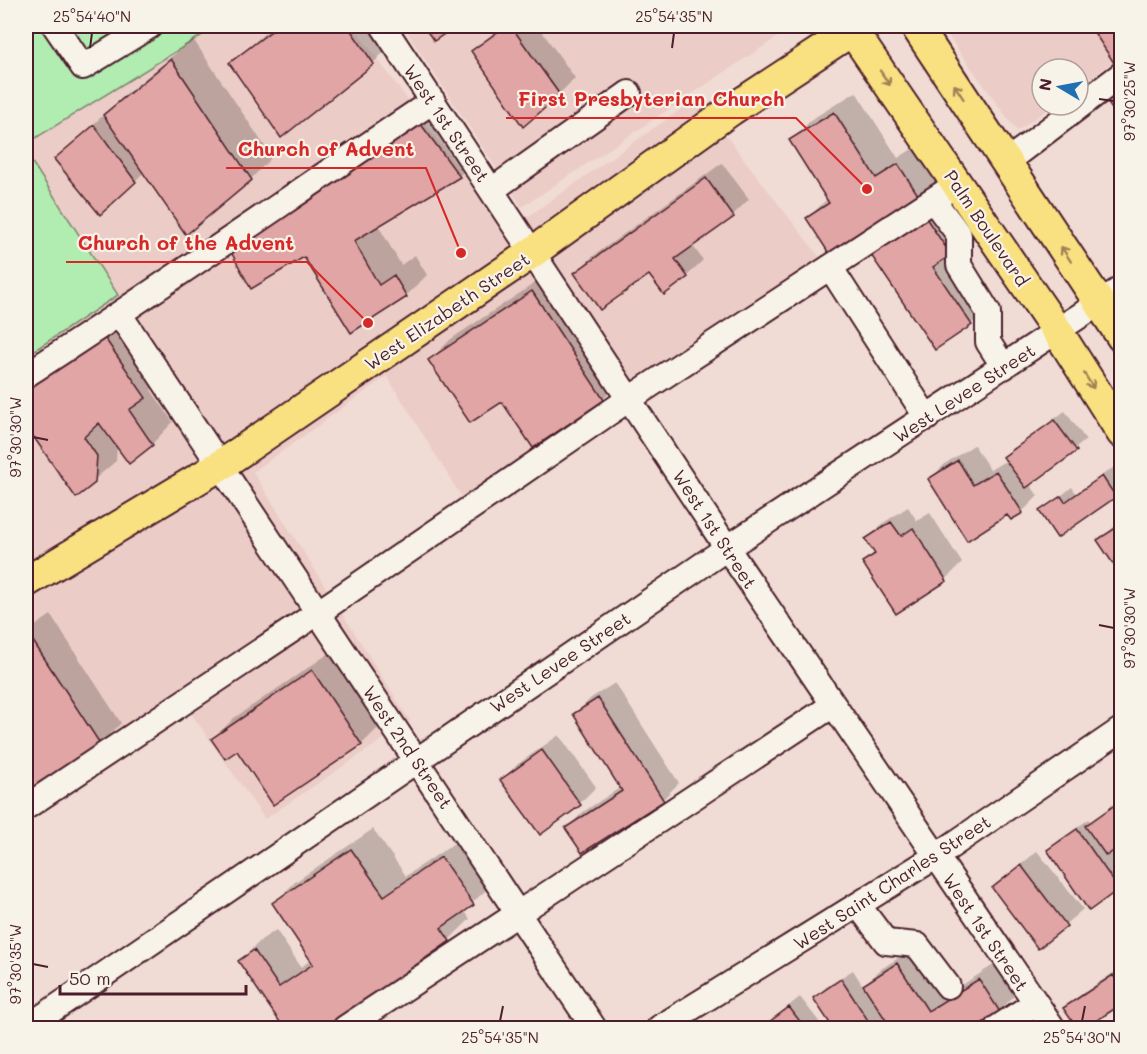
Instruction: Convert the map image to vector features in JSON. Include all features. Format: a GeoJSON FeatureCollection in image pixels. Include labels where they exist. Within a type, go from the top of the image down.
{"type":"FeatureCollection","features":[{"type":"Feature","properties":{"kind":"main road"},"geometry":{"type":"LineString","coordinates":[[916,26],[1006,162],[1110,296],[1122,337]]}},
{"type":"Feature","properties":{"kind":"main road","name":"Palm Boulevard"},"geometry":{"type":"LineString","coordinates":[[853,27],[945,192],[1058,332],[1122,433]]}},
{"type":"Feature","properties":{"kind":"main road","name":"West Elizabeth Street"},"geometry":{"type":"LineString","coordinates":[[26,582],[221,465],[533,252],[731,110],[853,27]]}},
{"type":"Feature","properties":{"kind":"street"},"geometry":{"type":"LineString","coordinates":[[55,26],[83,67],[150,26]]}},
{"type":"Feature","properties":{"kind":"street","name":"West 1st Street"},"geometry":{"type":"LineString","coordinates":[[382,26],[833,705],[1053,1029]]}},
{"type":"Feature","properties":{"kind":"street"},"geometry":{"type":"LineString","coordinates":[[1006,162],[1122,74]]}},
{"type":"Feature","properties":{"kind":"street"},"geometry":{"type":"LineString","coordinates":[[492,190],[629,93]]}},
{"type":"Feature","properties":{"kind":"street"},"geometry":{"type":"LineString","coordinates":[[26,375],[120,315],[433,101]]}},
{"type":"Feature","properties":{"kind":"street"},"geometry":{"type":"LineString","coordinates":[[26,807],[319,612],[629,399],[945,192],[959,235],[959,265],[988,312],[988,342],[1004,367]]}},
{"type":"Feature","properties":{"kind":"street"},"geometry":{"type":"LineString","coordinates":[[830,267],[927,418]]}},
{"type":"Feature","properties":{"kind":"street","name":"West Levee Street"},"geometry":{"type":"LineString","coordinates":[[26,1028],[416,759],[728,548],[1110,296]]}},
{"type":"Feature","properties":{"kind":"street","name":"West 2nd Street"},"geometry":{"type":"LineString","coordinates":[[120,315],[594,1029]]}},
{"type":"Feature","properties":{"kind":"street"},"geometry":{"type":"LineString","coordinates":[[345,1029],[833,705]]}},
{"type":"Feature","properties":{"kind":"street","name":"West Saint Charles Street"},"geometry":{"type":"LineString","coordinates":[[659,1029],[935,857],[1122,729]]}},
{"type":"Feature","properties":{"kind":"street"},"geometry":{"type":"LineString","coordinates":[[858,905],[886,942],[917,945],[948,986]]}},
{"type":"Feature","properties":{"kind":"street"},"geometry":{"type":"LineString","coordinates":[[997,1029],[1035,1003]]}},
{"type":"Feature","properties":{"kind":"shaded area"},"geometry":{"type":"Polygon","coordinates":[[[217,26],[353,26],[506,232],[697,98],[827,267],[464,501],[387,376],[253,472],[410,721],[265,819],[186,706],[26,811],[26,356],[118,295],[26,153],[26,144],[217,26]]]}},
{"type":"Feature","properties":{"kind":"shaded area"},"geometry":{"type":"Polygon","coordinates":[[[403,26],[794,26],[522,207],[403,26]]]}},
{"type":"Feature","properties":{"kind":"shaded area"},"geometry":{"type":"Polygon","coordinates":[[[941,26],[1121,26],[1121,56],[1090,78],[1090,57],[1030,57],[1030,117],[1037,117],[1017,131],[941,26]]]}},
{"type":"Feature","properties":{"kind":"green space"},"geometry":{"type":"Polygon","coordinates":[[[26,26],[217,26],[26,144],[26,26]]]}},
{"type":"Feature","properties":{"kind":"green space"},"geometry":{"type":"Polygon","coordinates":[[[26,153],[118,295],[26,356],[26,153]]]}},
{"type":"Feature","properties":{"kind":"building"},"geometry":{"type":"Polygon","coordinates":[[[278,26],[348,26],[374,64],[281,138],[229,63],[278,26]]]}},
{"type":"Feature","properties":{"kind":"building"},"geometry":{"type":"Polygon","coordinates":[[[423,26],[456,26],[434,41],[423,26]]]}},
{"type":"Feature","properties":{"kind":"building"},"geometry":{"type":"Polygon","coordinates":[[[506,26],[511,26],[560,95],[523,127],[471,51],[506,26]]]}},
{"type":"Feature","properties":{"kind":"building"},"geometry":{"type":"Polygon","coordinates":[[[1090,26],[1122,26],[1122,58],[1114,63],[1090,26]]]}},
{"type":"Feature","properties":{"kind":"building"},"geometry":{"type":"Polygon","coordinates":[[[171,59],[252,180],[186,235],[103,115],[171,59]]]}},
{"type":"Feature","properties":{"kind":"building"},"geometry":{"type":"Polygon","coordinates":[[[1122,85],[1122,123],[1104,98],[1122,85]]]}},
{"type":"Feature","properties":{"kind":"building"},"geometry":{"type":"Polygon","coordinates":[[[834,112],[876,178],[898,164],[922,201],[832,258],[806,218],[829,203],[789,140],[834,112]]]}},
{"type":"Feature","properties":{"kind":"building"},"geometry":{"type":"Polygon","coordinates":[[[420,123],[460,177],[354,241],[379,285],[394,275],[407,297],[351,333],[304,257],[251,289],[230,250],[420,123]]]}},
{"type":"Feature","properties":{"kind":"building"},"geometry":{"type":"Polygon","coordinates":[[[94,125],[136,182],[100,215],[54,159],[94,125]]]}},
{"type":"Feature","properties":{"kind":"building"},"geometry":{"type":"Polygon","coordinates":[[[706,178],[734,217],[675,259],[688,277],[664,295],[649,275],[600,310],[574,273],[706,178]]]}},
{"type":"Feature","properties":{"kind":"building"},"geometry":{"type":"Polygon","coordinates":[[[924,215],[951,255],[933,267],[972,325],[935,350],[869,252],[924,215]]]}},
{"type":"Feature","properties":{"kind":"building"},"geometry":{"type":"Polygon","coordinates":[[[532,291],[604,400],[533,448],[502,402],[470,423],[428,360],[532,291]]]}},
{"type":"Feature","properties":{"kind":"building"},"geometry":{"type":"Polygon","coordinates":[[[102,334],[146,398],[129,410],[153,445],[129,464],[99,423],[84,437],[97,456],[95,483],[76,498],[26,426],[26,390],[102,334]]]}},
{"type":"Feature","properties":{"kind":"building"},"geometry":{"type":"Polygon","coordinates":[[[1054,420],[1077,451],[1026,488],[1003,457],[1054,420]]]}},
{"type":"Feature","properties":{"kind":"building"},"geometry":{"type":"Polygon","coordinates":[[[958,460],[973,485],[996,471],[1023,513],[1011,520],[1007,515],[967,541],[928,479],[958,460]]]}},
{"type":"Feature","properties":{"kind":"building"},"geometry":{"type":"Polygon","coordinates":[[[1102,476],[1116,497],[1057,538],[1039,511],[1061,496],[1065,502],[1102,476]]]}},
{"type":"Feature","properties":{"kind":"building"},"geometry":{"type":"Polygon","coordinates":[[[891,522],[901,536],[913,528],[947,581],[896,614],[862,562],[875,554],[865,539],[891,522]]]}},
{"type":"Feature","properties":{"kind":"building"},"geometry":{"type":"Polygon","coordinates":[[[1122,524],[1122,577],[1097,540],[1122,524]]]}},
{"type":"Feature","properties":{"kind":"building"},"geometry":{"type":"Polygon","coordinates":[[[29,635],[101,745],[26,795],[26,637],[29,635]]]}},
{"type":"Feature","properties":{"kind":"building"},"geometry":{"type":"Polygon","coordinates":[[[312,670],[362,745],[273,805],[237,751],[225,759],[211,739],[312,670]]]}},
{"type":"Feature","properties":{"kind":"building"},"geometry":{"type":"Polygon","coordinates":[[[598,698],[664,801],[582,853],[565,828],[622,791],[573,714],[598,698]]]}},
{"type":"Feature","properties":{"kind":"building"},"geometry":{"type":"Polygon","coordinates":[[[542,750],[581,805],[540,835],[500,780],[542,750]]]}},
{"type":"Feature","properties":{"kind":"building"},"geometry":{"type":"Polygon","coordinates":[[[1119,802],[1122,805],[1122,845],[1106,856],[1085,826],[1119,802]]]}},
{"type":"Feature","properties":{"kind":"building"},"geometry":{"type":"Polygon","coordinates":[[[1077,829],[1119,889],[1089,911],[1047,850],[1077,829]]]}},
{"type":"Feature","properties":{"kind":"building"},"geometry":{"type":"Polygon","coordinates":[[[351,849],[384,896],[441,857],[474,905],[441,928],[450,941],[326,1028],[284,1028],[238,961],[254,950],[279,987],[313,964],[272,903],[351,849]]]}},
{"type":"Feature","properties":{"kind":"building"},"geometry":{"type":"Polygon","coordinates":[[[1021,865],[1067,926],[1038,949],[992,888],[1021,865]]]}},
{"type":"Feature","properties":{"kind":"building"},"geometry":{"type":"Polygon","coordinates":[[[897,963],[928,1011],[979,979],[1000,1012],[975,1028],[891,1028],[863,985],[897,963]]]}},
{"type":"Feature","properties":{"kind":"building"},"geometry":{"type":"Polygon","coordinates":[[[1113,975],[1122,988],[1122,1004],[1085,1028],[1077,1028],[1063,1008],[1113,975]]]}},
{"type":"Feature","properties":{"kind":"building"},"geometry":{"type":"Polygon","coordinates":[[[841,979],[873,1028],[833,1028],[813,998],[841,979]]]}},
{"type":"Feature","properties":{"kind":"building"},"geometry":{"type":"Polygon","coordinates":[[[789,1007],[805,1028],[761,1028],[789,1007]]]}},
{"type":"Feature","properties":{"kind":"place","name":"First Presbyterian Church"},"geometry":{"type":"Point","coordinates":[867,189]}},
{"type":"Feature","properties":{"kind":"place","name":"Church of Advent"},"geometry":{"type":"Point","coordinates":[461,253]}},
{"type":"Feature","properties":{"kind":"place","name":"Church of the Advent"},"geometry":{"type":"Point","coordinates":[368,323]}}]}
